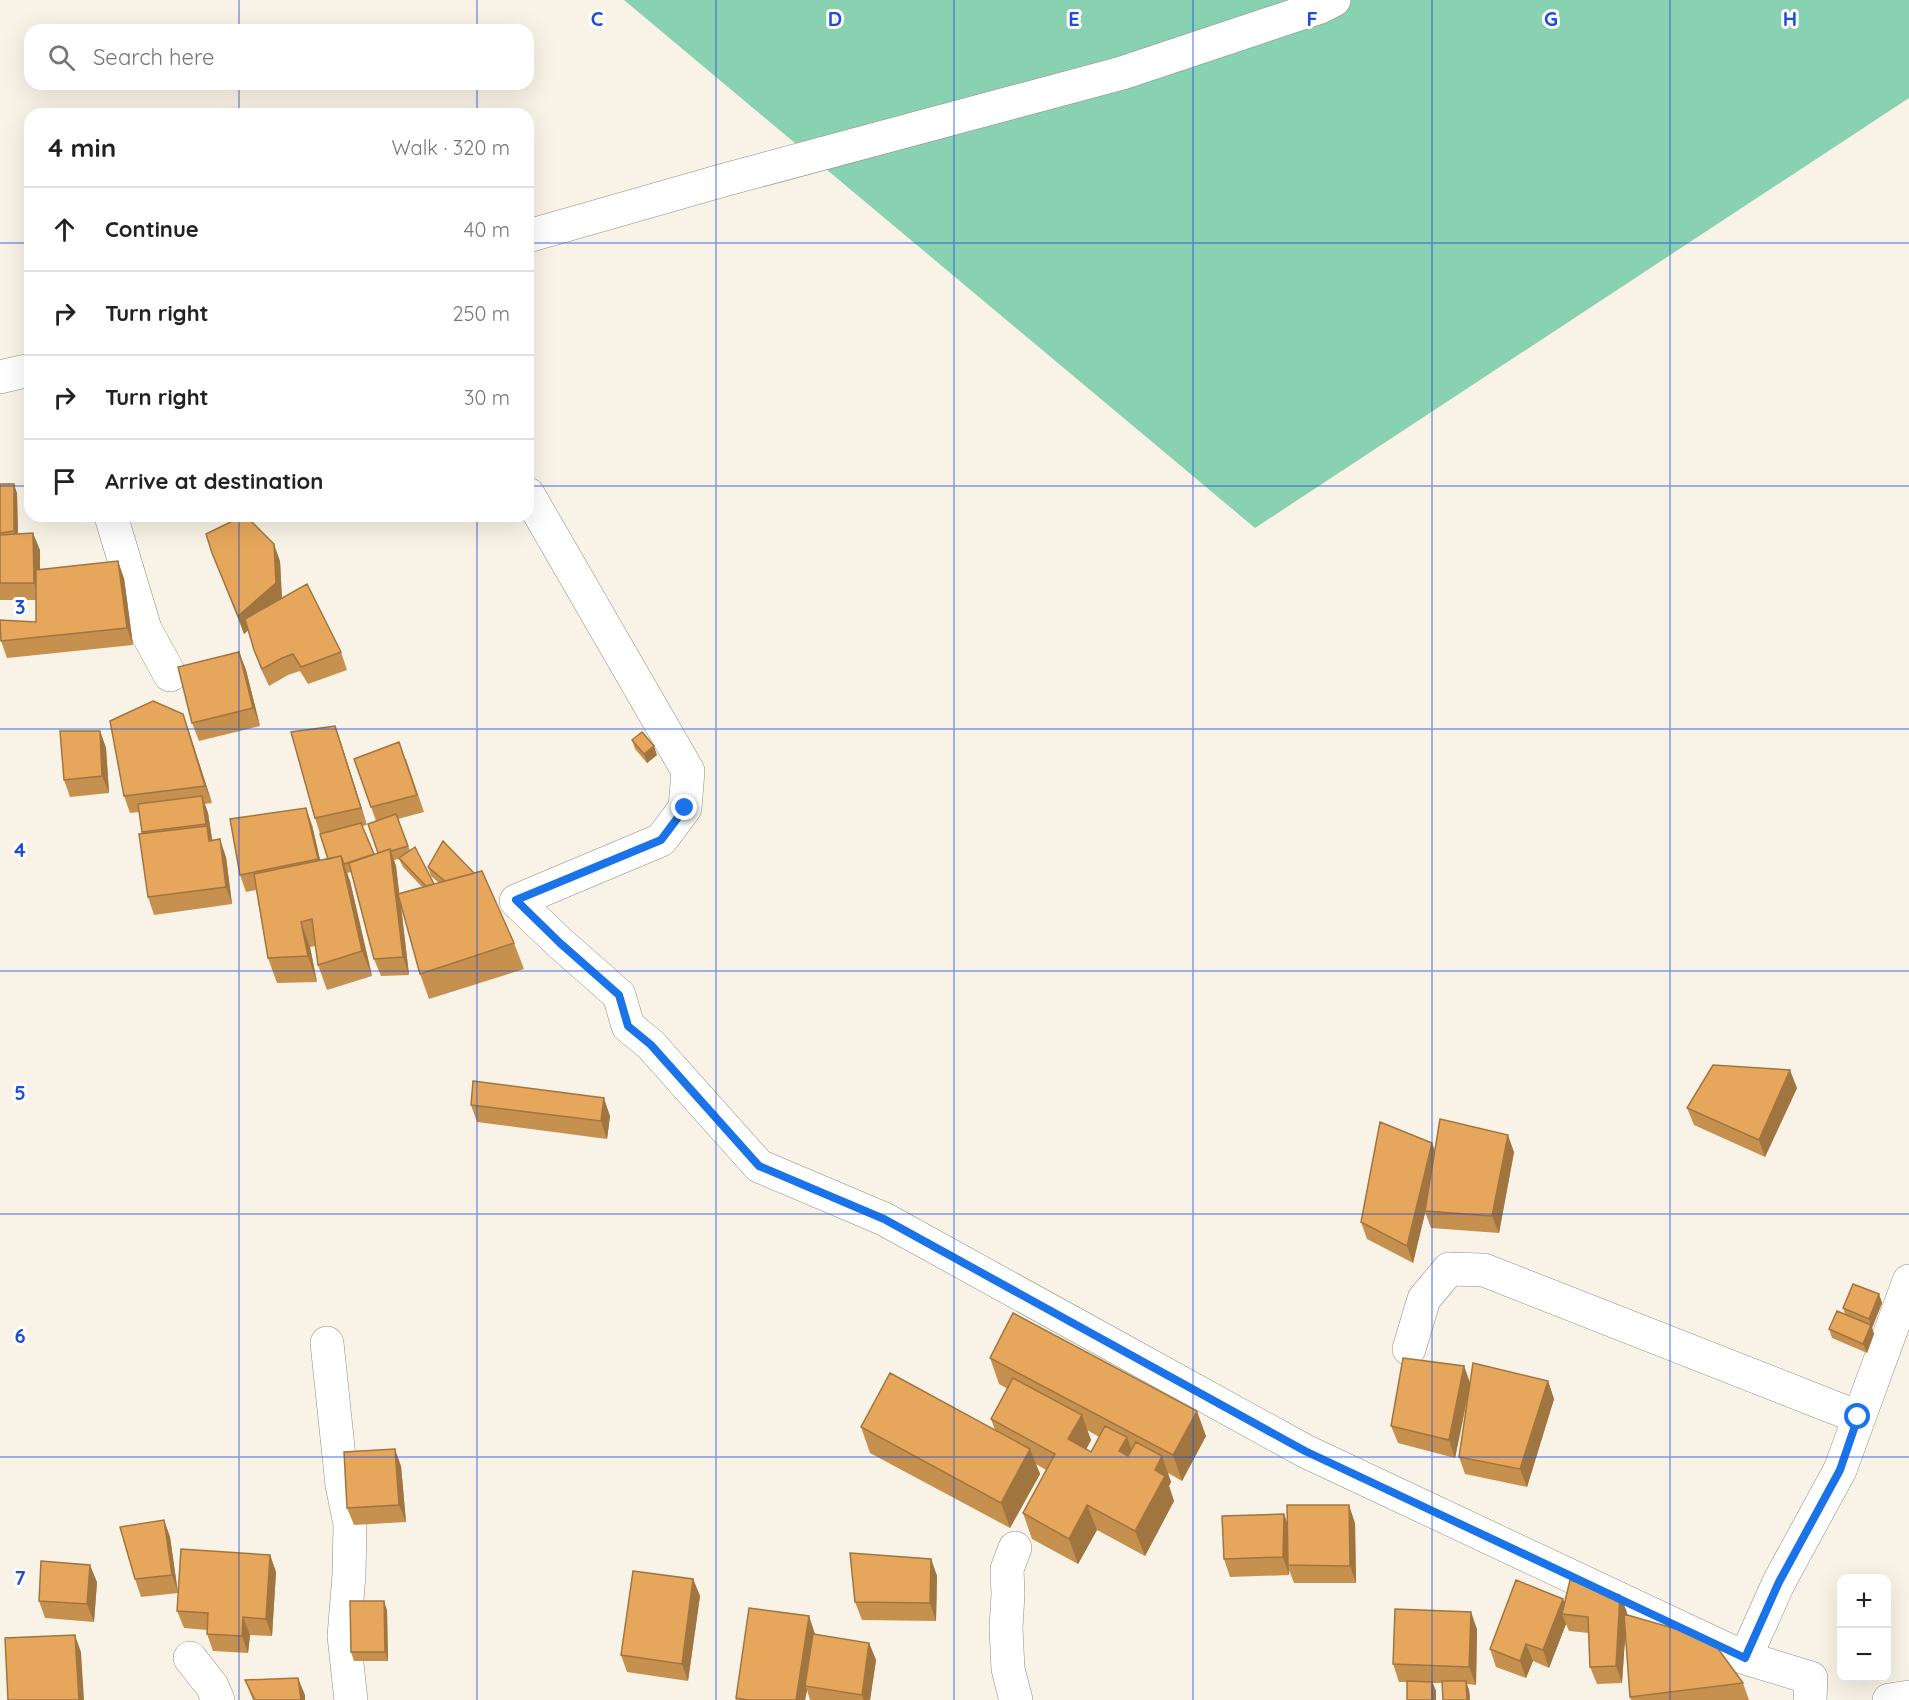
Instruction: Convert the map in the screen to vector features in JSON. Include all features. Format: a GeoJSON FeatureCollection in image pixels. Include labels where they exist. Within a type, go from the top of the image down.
{"type":"FeatureCollection","features":[{"type":"Feature","properties":{"kind":"street"},"geometry":{"type":"LineString","coordinates":[[534,234],[724,180],[1122,73],[1320,7],[1334,0]]}},
{"type":"Feature","properties":{"kind":"street"},"geometry":{"type":"LineString","coordinates":[[0,377],[24,371]]}},
{"type":"Feature","properties":{"kind":"street"},"geometry":{"type":"LineString","coordinates":[[534,504],[688,771],[685,808],[661,840],[516,900],[619,995],[628,1026],[651,1045],[759,1166],[884,1219],[1305,1451],[1745,1658],[1811,1678],[1810,1700]]}},
{"type":"Feature","properties":{"kind":"street"},"geometry":{"type":"LineString","coordinates":[[113,522],[145,629],[170,675]]}},
{"type":"Feature","properties":{"kind":"street"},"geometry":{"type":"LineString","coordinates":[[1409,1348],[1424,1299],[1449,1269],[1484,1270],[1858,1417]]}},
{"type":"Feature","properties":{"kind":"street"},"geometry":{"type":"LineString","coordinates":[[1745,1658],[1779,1582],[1840,1470],[1909,1281]]}},
{"type":"Feature","properties":{"kind":"street"},"geometry":{"type":"LineString","coordinates":[[327,1342],[342,1485],[350,1524],[344,1636],[351,1700]]}},
{"type":"Feature","properties":{"kind":"street"},"geometry":{"type":"LineString","coordinates":[[1015,1548],[1007,1569],[1006,1628],[1008,1669],[1016,1700]]}},
{"type":"Feature","properties":{"kind":"street"},"geometry":{"type":"LineString","coordinates":[[190,1658],[212,1686],[218,1700]]}},
{"type":"Feature","properties":{"kind":"street"},"geometry":{"type":"LineString","coordinates":[[1889,1700],[1909,1697]]}},
{"type":"Feature","properties":{"kind":"green space"},"geometry":{"type":"Polygon","coordinates":[[[624,0],[1909,0],[1909,98],[1255,528],[624,0]]]}},
{"type":"Feature","properties":{"kind":"building"},"geometry":{"type":"Polygon","coordinates":[[[0,484],[14,484],[14,531],[0,533],[0,484]]]}},
{"type":"Feature","properties":{"kind":"building"},"geometry":{"type":"Polygon","coordinates":[[[231,522],[252,522],[274,544],[276,583],[238,616],[212,553],[206,534],[231,522]]]}},
{"type":"Feature","properties":{"kind":"building"},"geometry":{"type":"Polygon","coordinates":[[[33,533],[34,583],[0,583],[0,535],[33,533]]]}},
{"type":"Feature","properties":{"kind":"building"},"geometry":{"type":"Polygon","coordinates":[[[118,561],[127,628],[1,641],[0,620],[36,622],[36,570],[118,561]]]}},
{"type":"Feature","properties":{"kind":"building"},"geometry":{"type":"Polygon","coordinates":[[[307,584],[341,652],[301,667],[293,654],[262,669],[245,619],[307,584]]]}},
{"type":"Feature","properties":{"kind":"building"},"geometry":{"type":"Polygon","coordinates":[[[239,652],[253,708],[192,723],[178,667],[239,652]]]}},
{"type":"Feature","properties":{"kind":"building"},"geometry":{"type":"Polygon","coordinates":[[[153,701],[183,714],[205,786],[124,796],[110,721],[153,701]]]}},
{"type":"Feature","properties":{"kind":"building"},"geometry":{"type":"Polygon","coordinates":[[[335,726],[361,808],[315,818],[291,732],[335,726]]]}},
{"type":"Feature","properties":{"kind":"building"},"geometry":{"type":"Polygon","coordinates":[[[60,731],[100,731],[102,776],[64,780],[60,731]]]}},
{"type":"Feature","properties":{"kind":"building"},"geometry":{"type":"Polygon","coordinates":[[[642,732],[654,746],[644,754],[632,740],[642,732]]]}},
{"type":"Feature","properties":{"kind":"building"},"geometry":{"type":"Polygon","coordinates":[[[399,742],[417,795],[371,807],[354,759],[399,742]]]}},
{"type":"Feature","properties":{"kind":"building"},"geometry":{"type":"Polygon","coordinates":[[[202,796],[206,824],[142,832],[138,804],[202,796]]]}},
{"type":"Feature","properties":{"kind":"building"},"geometry":{"type":"Polygon","coordinates":[[[306,808],[318,859],[240,875],[230,819],[306,808]]]}},
{"type":"Feature","properties":{"kind":"building"},"geometry":{"type":"Polygon","coordinates":[[[396,814],[408,846],[378,853],[368,824],[396,814]]]}},
{"type":"Feature","properties":{"kind":"building"},"geometry":{"type":"Polygon","coordinates":[[[361,823],[374,854],[344,864],[341,856],[328,859],[320,834],[361,823]]]}},
{"type":"Feature","properties":{"kind":"building"},"geometry":{"type":"Polygon","coordinates":[[[207,826],[209,841],[220,839],[226,887],[148,897],[139,834],[207,826]]]}},
{"type":"Feature","properties":{"kind":"building"},"geometry":{"type":"Polygon","coordinates":[[[443,841],[474,873],[445,881],[428,867],[443,841]]]}},
{"type":"Feature","properties":{"kind":"building"},"geometry":{"type":"Polygon","coordinates":[[[415,847],[434,884],[426,886],[399,858],[415,847]]]}},
{"type":"Feature","properties":{"kind":"building"},"geometry":{"type":"Polygon","coordinates":[[[390,849],[403,957],[374,959],[349,863],[390,849]]]}},
{"type":"Feature","properties":{"kind":"building"},"geometry":{"type":"Polygon","coordinates":[[[341,856],[362,951],[318,965],[312,919],[301,922],[308,956],[268,958],[254,874],[341,856]]]}},
{"type":"Feature","properties":{"kind":"building"},"geometry":{"type":"Polygon","coordinates":[[[482,871],[514,943],[420,974],[398,894],[482,871]]]}},
{"type":"Feature","properties":{"kind":"building"},"geometry":{"type":"Polygon","coordinates":[[[1713,1065],[1790,1070],[1759,1140],[1687,1108],[1713,1065]]]}},
{"type":"Feature","properties":{"kind":"building"},"geometry":{"type":"Polygon","coordinates":[[[473,1081],[604,1098],[601,1121],[471,1105],[473,1081]]]}},
{"type":"Feature","properties":{"kind":"building"},"geometry":{"type":"Polygon","coordinates":[[[1440,1119],[1508,1135],[1492,1216],[1425,1211],[1440,1119]]]}},
{"type":"Feature","properties":{"kind":"building"},"geometry":{"type":"Polygon","coordinates":[[[1380,1122],[1432,1143],[1407,1246],[1361,1222],[1380,1122]]]}},
{"type":"Feature","properties":{"kind":"building"},"geometry":{"type":"Polygon","coordinates":[[[1853,1284],[1879,1294],[1869,1319],[1843,1308],[1853,1284]]]}},
{"type":"Feature","properties":{"kind":"building"},"geometry":{"type":"Polygon","coordinates":[[[1837,1311],[1871,1325],[1863,1344],[1829,1329],[1837,1311]]]}},
{"type":"Feature","properties":{"kind":"building"},"geometry":{"type":"Polygon","coordinates":[[[1013,1313],[1197,1411],[1173,1455],[990,1358],[1013,1313]]]}},
{"type":"Feature","properties":{"kind":"building"},"geometry":{"type":"Polygon","coordinates":[[[1403,1358],[1464,1366],[1449,1440],[1391,1426],[1403,1358]]]}},
{"type":"Feature","properties":{"kind":"building"},"geometry":{"type":"Polygon","coordinates":[[[1473,1363],[1548,1381],[1520,1469],[1459,1457],[1473,1363]]]}},
{"type":"Feature","properties":{"kind":"building"},"geometry":{"type":"Polygon","coordinates":[[[890,1373],[1030,1449],[1001,1503],[861,1427],[890,1373]]]}},
{"type":"Feature","properties":{"kind":"building"},"geometry":{"type":"Polygon","coordinates":[[[1013,1378],[1082,1415],[1068,1439],[1091,1452],[1105,1426],[1127,1437],[1119,1451],[1128,1456],[1136,1442],[1162,1456],[1155,1470],[1165,1476],[1135,1531],[1087,1505],[1069,1539],[1023,1513],[1055,1454],[991,1419],[1013,1378]]]}},
{"type":"Feature","properties":{"kind":"building"},"geometry":{"type":"Polygon","coordinates":[[[395,1449],[399,1505],[347,1508],[344,1452],[395,1449]]]}},
{"type":"Feature","properties":{"kind":"building"},"geometry":{"type":"Polygon","coordinates":[[[1287,1505],[1349,1505],[1350,1566],[1288,1565],[1287,1505]]]}},
{"type":"Feature","properties":{"kind":"building"},"geometry":{"type":"Polygon","coordinates":[[[1284,1514],[1283,1557],[1224,1559],[1222,1516],[1284,1514]]]}},
{"type":"Feature","properties":{"kind":"building"},"geometry":{"type":"Polygon","coordinates":[[[164,1520],[172,1575],[135,1579],[120,1527],[164,1520]]]}},
{"type":"Feature","properties":{"kind":"building"},"geometry":{"type":"Polygon","coordinates":[[[181,1549],[270,1555],[266,1619],[243,1617],[242,1636],[207,1634],[208,1613],[177,1611],[181,1549]]]}},
{"type":"Feature","properties":{"kind":"building"},"geometry":{"type":"Polygon","coordinates":[[[850,1553],[931,1559],[930,1603],[855,1602],[850,1553]]]}},
{"type":"Feature","properties":{"kind":"building"},"geometry":{"type":"Polygon","coordinates":[[[41,1561],[90,1565],[87,1604],[39,1601],[41,1561]]]}},
{"type":"Feature","properties":{"kind":"building"},"geometry":{"type":"Polygon","coordinates":[[[633,1571],[693,1579],[682,1664],[621,1655],[633,1571]]]}},
{"type":"Feature","properties":{"kind":"building"},"geometry":{"type":"Polygon","coordinates":[[[1516,1580],[1563,1599],[1543,1650],[1526,1644],[1520,1661],[1490,1649],[1516,1580]]]}},
{"type":"Feature","properties":{"kind":"building"},"geometry":{"type":"Polygon","coordinates":[[[1570,1580],[1620,1595],[1616,1666],[1590,1667],[1588,1617],[1562,1614],[1570,1580]]]}},
{"type":"Feature","properties":{"kind":"building"},"geometry":{"type":"Polygon","coordinates":[[[350,1601],[384,1601],[385,1652],[351,1652],[350,1601]]]}},
{"type":"Feature","properties":{"kind":"building"},"geometry":{"type":"Polygon","coordinates":[[[749,1608],[809,1616],[796,1700],[736,1698],[749,1608]]]}},
{"type":"Feature","properties":{"kind":"building"},"geometry":{"type":"Polygon","coordinates":[[[1395,1609],[1471,1612],[1469,1667],[1393,1664],[1395,1609]]]}},
{"type":"Feature","properties":{"kind":"building"},"geometry":{"type":"Polygon","coordinates":[[[1624,1614],[1711,1639],[1743,1683],[1630,1697],[1624,1614]]]}},
{"type":"Feature","properties":{"kind":"building"},"geometry":{"type":"Polygon","coordinates":[[[813,1634],[869,1643],[862,1695],[805,1686],[813,1634]]]}},
{"type":"Feature","properties":{"kind":"building"},"geometry":{"type":"Polygon","coordinates":[[[75,1635],[79,1700],[8,1700],[5,1638],[75,1635]]]}},
{"type":"Feature","properties":{"kind":"building"},"geometry":{"type":"Polygon","coordinates":[[[298,1678],[301,1700],[255,1700],[245,1680],[298,1678]]]}},
{"type":"Feature","properties":{"kind":"building"},"geometry":{"type":"Polygon","coordinates":[[[1407,1681],[1432,1682],[1432,1700],[1407,1700],[1407,1681]]]}},
{"type":"Feature","properties":{"kind":"building"},"geometry":{"type":"Polygon","coordinates":[[[1442,1681],[1466,1681],[1467,1700],[1443,1700],[1442,1681]]]}},
{"type":"Feature","properties":{"kind":"route"},"geometry":{"type":"LineString","coordinates":[[685,808],[661,840],[516,900],[619,995],[628,1026],[651,1045],[759,1166],[884,1219],[1305,1451],[1745,1658],[1779,1582],[1840,1470],[1858,1417]]}}]}
